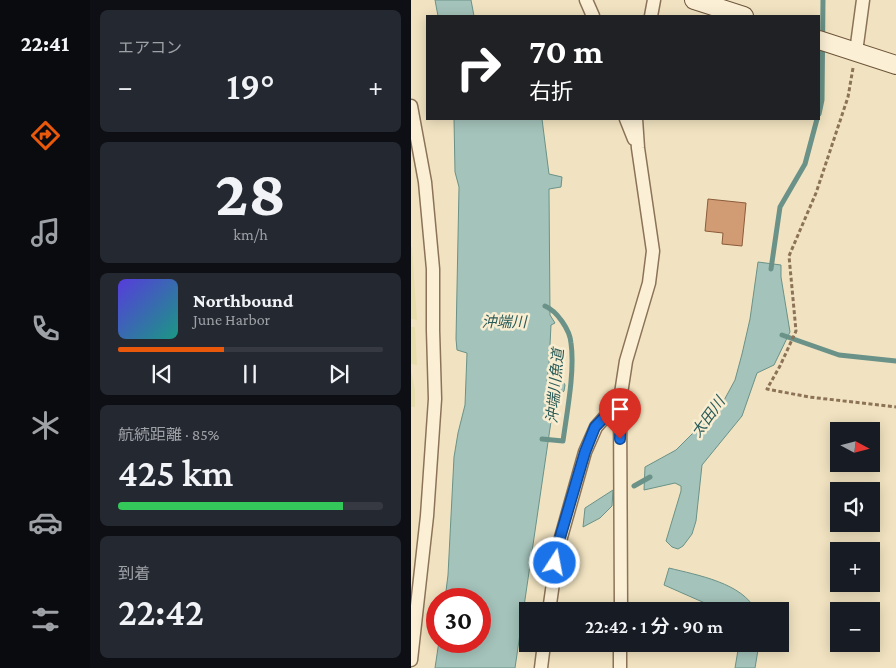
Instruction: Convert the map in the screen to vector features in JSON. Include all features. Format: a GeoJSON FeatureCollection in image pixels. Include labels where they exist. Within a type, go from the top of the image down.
{"type":"FeatureCollection","features":[{"type":"Feature","properties":{"kind":"main road"},"geometry":{"type":"LineString","coordinates":[[694,0],[741,15]]}},
{"type":"Feature","properties":{"kind":"main road"},"geometry":{"type":"LineString","coordinates":[[820,40],[896,66]]}},
{"type":"Feature","properties":{"kind":"street"},"geometry":{"type":"LineString","coordinates":[[586,0],[593,15]]}},
{"type":"Feature","properties":{"kind":"street"},"geometry":{"type":"LineString","coordinates":[[651,15],[654,0]]}},
{"type":"Feature","properties":{"kind":"street"},"geometry":{"type":"LineString","coordinates":[[856,52],[863,0]]}},
{"type":"Feature","properties":{"kind":"street"},"geometry":{"type":"LineString","coordinates":[[411,106],[425,182],[433,269],[435,399],[427,516],[411,660]]}},
{"type":"Feature","properties":{"kind":"street"},"geometry":{"type":"LineString","coordinates":[[626,120],[638,148]]}},
{"type":"Feature","properties":{"kind":"street"},"geometry":{"type":"LineString","coordinates":[[621,602],[621,400],[626,361],[649,283],[653,251],[638,148],[636,120]]}},
{"type":"Feature","properties":{"kind":"street"},"geometry":{"type":"LineString","coordinates":[[550,602],[557,548],[585,452],[595,427],[621,400]]}},
{"type":"Feature","properties":{"kind":"street"},"geometry":{"type":"LineString","coordinates":[[541,668],[543,652]]}},
{"type":"Feature","properties":{"kind":"street"},"geometry":{"type":"LineString","coordinates":[[619,668],[620,652]]}},
{"type":"Feature","properties":{"kind":"path"},"geometry":{"type":"LineString","coordinates":[[856,52],[848,97],[834,141],[816,193],[789,256],[796,331],[767,389],[809,397],[896,407]]}},
{"type":"Feature","properties":{"kind":"shaded area"},"geometry":{"type":"Polygon","coordinates":[[[412,247],[417,320],[411,319],[412,247]]]}},
{"type":"Feature","properties":{"kind":"shaded area"},"geometry":{"type":"Polygon","coordinates":[[[411,327],[415,327],[417,365],[411,364],[411,327]]]}},
{"type":"Feature","properties":{"kind":"shaded area"},"geometry":{"type":"Polygon","coordinates":[[[411,371],[415,390],[415,407],[411,407],[411,371]]]}},
{"type":"Feature","properties":{"kind":"water"},"geometry":{"type":"Polygon","coordinates":[[[435,0],[471,0],[474,15],[438,15],[435,0]]]}},
{"type":"Feature","properties":{"kind":"water","name":"沖端川"},"geometry":{"type":"Polygon","coordinates":[[[454,120],[542,120],[549,174],[562,177],[561,187],[549,189],[550,315],[555,323],[551,325],[547,382],[562,380],[565,385],[564,391],[554,401],[525,602],[519,602],[519,641],[515,668],[435,668],[437,653],[491,653],[491,588],[446,588],[454,457],[465,405],[467,353],[457,350],[456,339],[459,187],[455,172],[454,120]]]}},
{"type":"Feature","properties":{"kind":"water"},"geometry":{"type":"Polygon","coordinates":[[[758,262],[781,265],[781,277],[790,332],[774,365],[757,373],[742,416],[702,465],[696,521],[692,534],[683,546],[678,549],[672,547],[666,541],[681,486],[675,483],[644,490],[645,467],[676,450],[722,404],[735,380],[742,354],[750,319],[758,262]]]}},
{"type":"Feature","properties":{"kind":"water"},"geometry":{"type":"Polygon","coordinates":[[[613,490],[612,506],[600,518],[583,527],[585,508],[613,490]]]}},
{"type":"Feature","properties":{"kind":"water"},"geometry":{"type":"Polygon","coordinates":[[[669,568],[705,577],[730,587],[741,593],[751,602],[703,602],[664,585],[669,568]]]}},
{"type":"Feature","properties":{"kind":"water"},"geometry":{"type":"Polygon","coordinates":[[[738,652],[758,652],[755,668],[735,668],[738,652]]]}},
{"type":"Feature","properties":{"kind":"building"},"geometry":{"type":"Polygon","coordinates":[[[708,199],[746,203],[742,246],[722,244],[723,233],[705,231],[708,199]]]}},
{"type":"Feature","properties":{"kind":"waterway"},"geometry":{"type":"LineString","coordinates":[[820,109],[822,100],[823,0]]}},
{"type":"Feature","properties":{"kind":"waterway"},"geometry":{"type":"LineString","coordinates":[[771,269],[780,207],[805,164],[817,120]]}},
{"type":"Feature","properties":{"kind":"waterway","name":"沖端川魚道"},"geometry":{"type":"LineString","coordinates":[[542,439],[563,441],[572,366],[571,343],[568,332],[558,316],[545,306]]}},
{"type":"Feature","properties":{"kind":"waterway"},"geometry":{"type":"LineString","coordinates":[[782,335],[839,355],[896,361]]}},
{"type":"Feature","properties":{"kind":"waterway","name":"太田川"},"geometry":{"type":"LineString","coordinates":[[634,486],[650,477]]}},
{"type":"Feature","properties":{"kind":"route"},"geometry":{"type":"LineString","coordinates":[[555,563],[557,548],[585,452],[595,427],[621,400],[620,439]]}}]}
